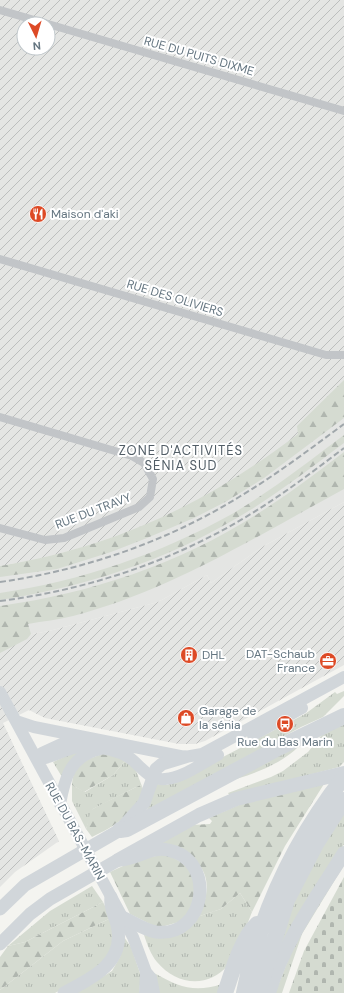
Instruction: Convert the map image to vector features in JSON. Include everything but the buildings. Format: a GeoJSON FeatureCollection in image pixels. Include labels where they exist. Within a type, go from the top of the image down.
{"type":"FeatureCollection","features":[{"type":"Feature","properties":{"kind":"highway"},"geometry":{"type":"LineString","coordinates":[[120,830],[127,829],[278,748],[344,716]]}},
{"type":"Feature","properties":{"kind":"highway"},"geometry":{"type":"LineString","coordinates":[[118,860],[199,815],[236,799],[344,773]]}},
{"type":"Feature","properties":{"kind":"highway"},"geometry":{"type":"LineString","coordinates":[[244,993],[264,918],[283,873],[330,794],[344,777]]}},
{"type":"Feature","properties":{"kind":"highway"},"geometry":{"type":"LineString","coordinates":[[258,993],[288,900],[316,844],[344,800]]}},
{"type":"Feature","properties":{"kind":"highway"},"geometry":{"type":"LineString","coordinates":[[269,993],[282,956],[292,937],[344,853]]}},
{"type":"Feature","properties":{"kind":"highway"},"geometry":{"type":"LineString","coordinates":[[225,993],[232,970],[251,930],[264,918]]}},
{"type":"Feature","properties":{"kind":"main road"},"geometry":{"type":"LineString","coordinates":[[0,909],[25,885],[120,830],[144,803],[152,777],[156,769],[162,764],[185,757],[202,754],[343,677]]}},
{"type":"Feature","properties":{"kind":"main road"},"geometry":{"type":"LineString","coordinates":[[37,760],[50,758],[81,746],[106,748],[128,757],[152,777],[166,779],[183,773],[313,702],[343,677]]}},
{"type":"Feature","properties":{"kind":"main road","name":"RUE DU BAS-MARIN"},"geometry":{"type":"LineString","coordinates":[[0,692],[137,945],[146,972],[150,978],[154,993]]}},
{"type":"Feature","properties":{"kind":"main road"},"geometry":{"type":"LineString","coordinates":[[16,721],[34,727],[185,757]]}},
{"type":"Feature","properties":{"kind":"main road"},"geometry":{"type":"LineString","coordinates":[[37,760],[40,754],[79,736]]}},
{"type":"Feature","properties":{"kind":"main road"},"geometry":{"type":"LineString","coordinates":[[60,804],[67,775],[72,766],[86,754],[106,748]]}},
{"type":"Feature","properties":{"kind":"main road"},"geometry":{"type":"LineString","coordinates":[[1,944],[30,914],[50,900],[118,860],[125,861],[155,850],[168,850],[186,859],[191,864],[198,876],[201,890],[199,904],[191,918],[173,929],[161,932],[148,930],[122,917]]}},
{"type":"Feature","properties":{"kind":"main road"},"geometry":{"type":"LineString","coordinates":[[64,993],[98,974],[114,957],[118,943],[118,929],[109,906],[110,894]]}},
{"type":"Feature","properties":{"kind":"main road"},"geometry":{"type":"LineString","coordinates":[[145,993],[146,972]]}},
{"type":"Feature","properties":{"kind":"street","name":"RUE DU PUITS DIXME"},"geometry":{"type":"LineString","coordinates":[[0,10],[21,16]]}},
{"type":"Feature","properties":{"kind":"street","name":"RUE DU PUITS DIXME"},"geometry":{"type":"LineString","coordinates":[[56,26],[344,111]]}},
{"type":"Feature","properties":{"kind":"street","name":"RUE DES OLIVIERS"},"geometry":{"type":"LineString","coordinates":[[0,259],[326,355],[344,355]]}},
{"type":"Feature","properties":{"kind":"street","name":"RUE DU TRAVY"},"geometry":{"type":"LineString","coordinates":[[0,417],[132,456],[144,463],[153,479],[150,497],[139,507],[64,538],[45,540],[0,528]]}},
{"type":"Feature","properties":{"kind":"shaded area"},"geometry":{"type":"Polygon","coordinates":[[[0,0],[344,0],[344,394],[302,431],[270,456],[230,482],[182,509],[135,530],[84,547],[39,559],[0,566],[0,0]]]}},
{"type":"Feature","properties":{"kind":"shaded area"},"geometry":{"type":"Polygon","coordinates":[[[344,394],[344,502],[262,547],[211,583],[207,575],[158,602],[49,631],[0,640],[0,566],[39,559],[84,547],[135,530],[182,509],[230,482],[344,394]]]}},
{"type":"Feature","properties":{"kind":"shaded area"},"geometry":{"type":"Polygon","coordinates":[[[344,502],[344,665],[205,741],[195,744],[179,744],[45,718],[29,710],[3,723],[59,841],[15,872],[0,887],[0,640],[49,631],[158,602],[207,575],[211,583],[262,547],[344,502]]]}},
{"type":"Feature","properties":{"kind":"green space"},"geometry":{"type":"Polygon","coordinates":[[[344,380],[344,418],[264,478],[227,501],[194,518],[111,552],[57,569],[0,577],[0,566],[83,547],[121,534],[158,519],[193,502],[228,482],[298,434],[297,426],[344,380]]]}},
{"type":"Feature","properties":{"kind":"green space"},"geometry":{"type":"Polygon","coordinates":[[[344,435],[344,443],[251,510],[181,547],[93,580],[31,595],[0,600],[0,593],[30,588],[90,573],[119,564],[177,542],[232,514],[261,496],[344,435]]]}},
{"type":"Feature","properties":{"kind":"green space"},"geometry":{"type":"Polygon","coordinates":[[[344,452],[344,489],[212,561],[144,592],[73,616],[28,624],[31,634],[27,639],[0,653],[0,606],[71,593],[140,572],[173,559],[206,543],[268,507],[344,452]]]}},
{"type":"Feature","properties":{"kind":"green space"},"geometry":{"type":"Polygon","coordinates":[[[344,691],[344,696],[323,717],[301,727],[148,810],[147,807],[156,784],[167,785],[179,780],[305,714],[335,692],[337,694],[344,691]]]}},
{"type":"Feature","properties":{"kind":"green space"},"geometry":{"type":"Polygon","coordinates":[[[344,721],[344,762],[339,767],[230,796],[228,793],[283,771],[308,752],[325,731],[344,721]]]}},
{"type":"Feature","properties":{"kind":"green space"},"geometry":{"type":"Polygon","coordinates":[[[305,740],[296,749],[276,763],[255,773],[221,784],[305,740]]]}},
{"type":"Feature","properties":{"kind":"green space"},"geometry":{"type":"Polygon","coordinates":[[[75,752],[79,753],[62,777],[53,762],[75,752]]]}},
{"type":"Feature","properties":{"kind":"green space"},"geometry":{"type":"Polygon","coordinates":[[[102,754],[115,756],[125,761],[113,775],[84,792],[72,785],[77,768],[85,761],[102,754]]]}},
{"type":"Feature","properties":{"kind":"green space"},"geometry":{"type":"Polygon","coordinates":[[[125,761],[135,768],[143,789],[140,785],[93,809],[86,829],[72,801],[72,785],[85,792],[113,775],[125,761]]]}},
{"type":"Feature","properties":{"kind":"green space"},"geometry":{"type":"Polygon","coordinates":[[[324,784],[285,846],[252,912],[240,893],[221,909],[197,917],[201,911],[206,896],[207,888],[204,873],[200,866],[194,861],[161,844],[160,841],[192,825],[210,824],[212,821],[209,818],[248,801],[324,784]]]}},
{"type":"Feature","properties":{"kind":"green space"},"geometry":{"type":"Polygon","coordinates":[[[140,785],[143,789],[140,798],[130,812],[116,824],[92,837],[86,829],[92,810],[99,805],[140,785]]]}},
{"type":"Feature","properties":{"kind":"green space"},"geometry":{"type":"Polygon","coordinates":[[[344,812],[344,844],[277,962],[286,920],[313,861],[344,812]]]}},
{"type":"Feature","properties":{"kind":"green space"},"geometry":{"type":"Polygon","coordinates":[[[166,854],[184,864],[192,873],[195,905],[182,921],[158,928],[130,914],[110,872],[136,860],[166,854]]]}},
{"type":"Feature","properties":{"kind":"green space"},"geometry":{"type":"Polygon","coordinates":[[[344,865],[302,934],[282,993],[275,993],[299,933],[344,865]]]}},
{"type":"Feature","properties":{"kind":"green space"},"geometry":{"type":"Polygon","coordinates":[[[344,877],[344,993],[289,993],[304,951],[344,877]]]}},
{"type":"Feature","properties":{"kind":"green space"},"geometry":{"type":"Polygon","coordinates":[[[92,886],[103,902],[25,942],[8,946],[50,911],[92,886]]]}},
{"type":"Feature","properties":{"kind":"green space"},"geometry":{"type":"Polygon","coordinates":[[[240,893],[252,912],[231,961],[220,973],[202,981],[192,981],[173,976],[157,962],[151,953],[144,935],[157,937],[197,917],[221,909],[240,893]]]}},
{"type":"Feature","properties":{"kind":"green space"},"geometry":{"type":"Polygon","coordinates":[[[103,902],[111,918],[63,941],[0,990],[0,957],[8,946],[25,942],[103,902]]]}},
{"type":"Feature","properties":{"kind":"green space"},"geometry":{"type":"Polygon","coordinates":[[[111,918],[114,937],[108,958],[86,977],[55,993],[0,993],[0,990],[63,941],[111,918]]]}},
{"type":"Feature","properties":{"kind":"green space"},"geometry":{"type":"Polygon","coordinates":[[[124,937],[131,947],[141,976],[139,993],[76,993],[112,971],[120,957],[124,937]]]}},
{"type":"Feature","properties":{"kind":"green space"},"geometry":{"type":"Polygon","coordinates":[[[154,973],[171,982],[187,987],[203,988],[222,984],[219,993],[158,993],[154,973]]]}},
{"type":"Feature","properties":{"kind":"railway"},"geometry":{"type":"LineString","coordinates":[[0,582],[31,577],[93,562],[124,552],[183,528],[253,489],[293,462],[344,424]]}},
{"type":"Feature","properties":{"kind":"railway"},"geometry":{"type":"LineString","coordinates":[[0,601],[36,596],[105,579],[173,554],[206,539],[268,503],[344,448]]}},
{"type":"Feature","properties":{"kind":"place","name":"Maison d'aki"},"geometry":{"type":"Point","coordinates":[38,214]}},
{"type":"Feature","properties":{"kind":"place","name":"DHL"},"geometry":{"type":"Point","coordinates":[189,655]}},
{"type":"Feature","properties":{"kind":"place","name":"DAT-Schaub France"},"geometry":{"type":"Point","coordinates":[328,661]}},
{"type":"Feature","properties":{"kind":"place","name":"Garage de la sénia"},"geometry":{"type":"Point","coordinates":[186,718]}},
{"type":"Feature","properties":{"kind":"place","name":"Rue du Bas Marin"},"geometry":{"type":"Point","coordinates":[285,724]}},
{"type":"Feature","properties":{"kind":"district","name":"ZONE D'ACTIVITÉS SÉNIA SUD"},"geometry":{"type":"Point","coordinates":[181,458]}}]}
